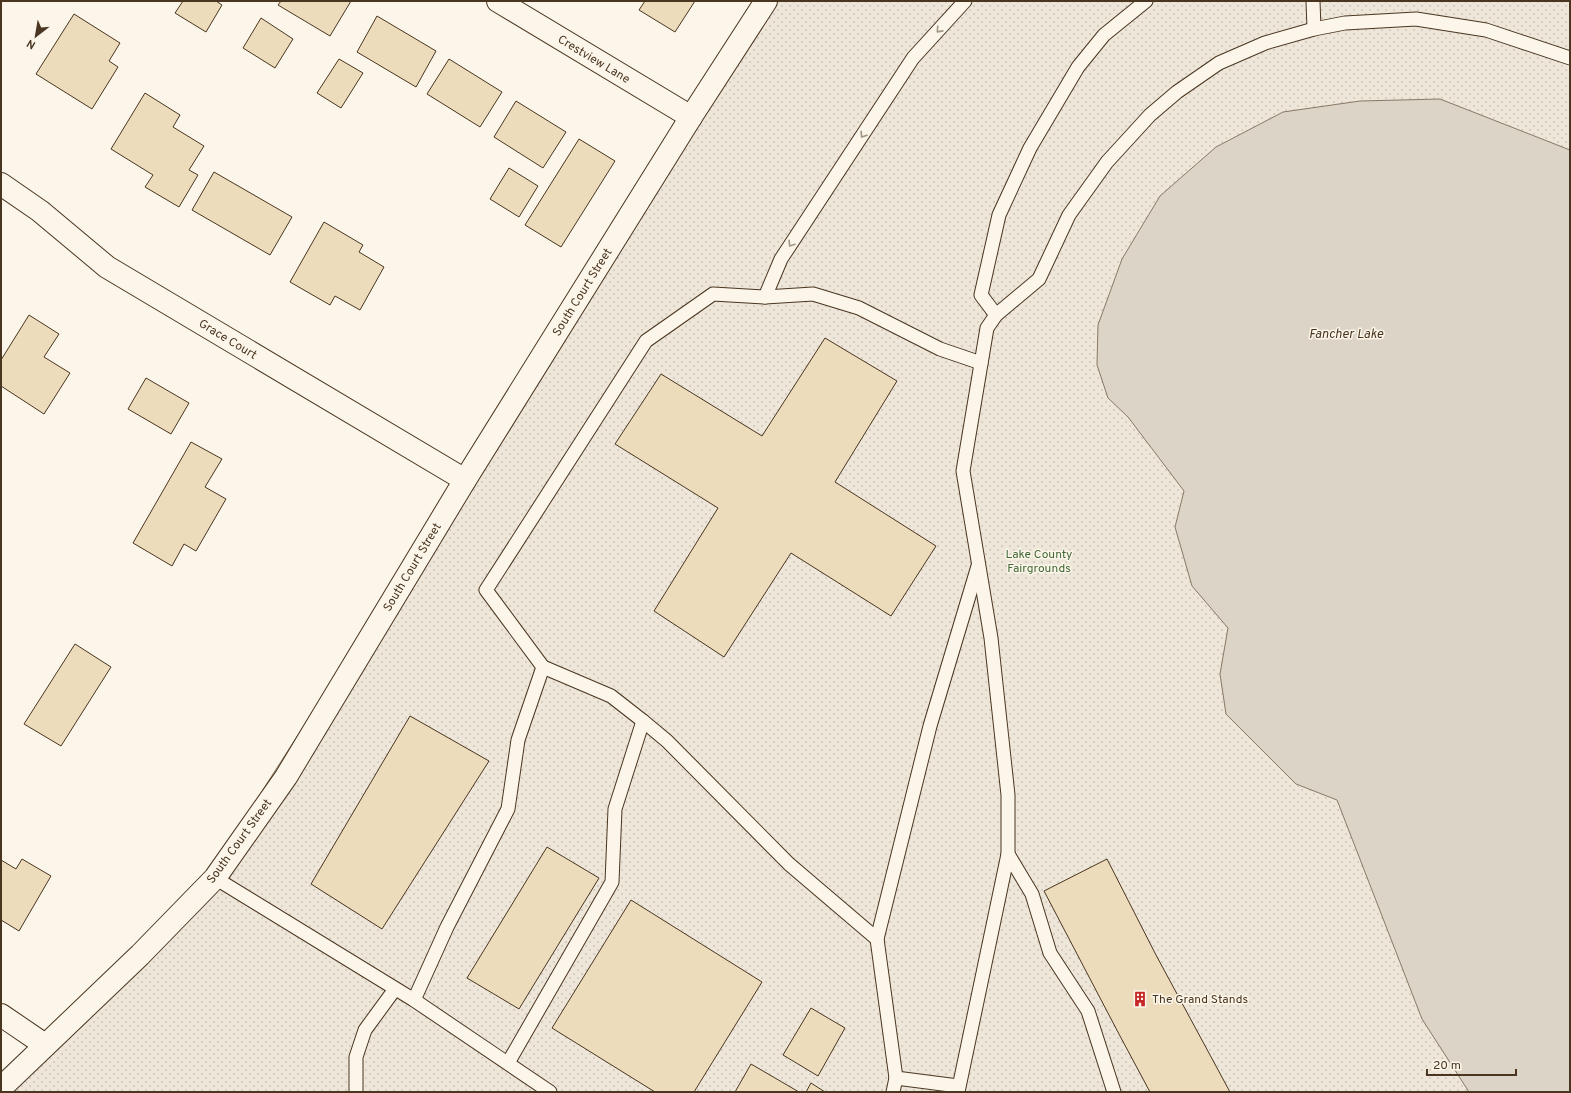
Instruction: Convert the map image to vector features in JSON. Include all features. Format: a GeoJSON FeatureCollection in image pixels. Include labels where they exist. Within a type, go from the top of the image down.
{"type":"FeatureCollection","features":[{"type":"Feature","properties":{"kind":"street","name":"Crestview Lane"},"geometry":{"type":"LineString","coordinates":[[498,1],[690,117]]}},
{"type":"Feature","properties":{"kind":"street","name":"South Court Street"},"geometry":{"type":"LineString","coordinates":[[1,1088],[140,955],[215,878],[286,777],[465,480],[690,117],[766,1]]}},
{"type":"Feature","properties":{"kind":"street","name":"Grace Court"},"geometry":{"type":"LineString","coordinates":[[1,184],[40,210],[107,266],[465,480]]}},
{"type":"Feature","properties":{"kind":"street"},"geometry":{"type":"LineString","coordinates":[[1,1015],[46,1044]]}},
{"type":"Feature","properties":{"kind":"lane"},"geometry":{"type":"LineString","coordinates":[[765,297],[781,259],[913,58],[965,1]]}},
{"type":"Feature","properties":{"kind":"lane"},"geometry":{"type":"LineString","coordinates":[[996,315],[982,295],[999,215],[1030,148],[1078,67],[1104,35],[1146,1]]}},
{"type":"Feature","properties":{"kind":"lane"},"geometry":{"type":"LineString","coordinates":[[1313,1],[1314,29]]}},
{"type":"Feature","properties":{"kind":"lane"},"geometry":{"type":"LineString","coordinates":[[896,1078],[958,1089],[1008,854],[1007,787],[991,638],[963,471],[987,328],[996,315],[1039,279],[1069,215],[1108,162],[1150,115],[1177,92],[1219,63],[1265,43],[1314,29],[1345,24],[1416,19],[1486,30],[1570,58]]}},
{"type":"Feature","properties":{"kind":"lane"},"geometry":{"type":"LineString","coordinates":[[877,939],[789,864],[666,741],[643,721],[611,696],[543,667],[486,590],[646,341],[713,294],[765,297],[813,294],[859,308],[940,349],[981,363]]}},
{"type":"Feature","properties":{"kind":"lane"},"geometry":{"type":"LineString","coordinates":[[894,1092],[896,1078],[877,939],[930,726],[978,564]]}},
{"type":"Feature","properties":{"kind":"lane"},"geometry":{"type":"LineString","coordinates":[[414,1000],[447,927],[508,809],[518,740],[543,667]]}},
{"type":"Feature","properties":{"kind":"lane"},"geometry":{"type":"LineString","coordinates":[[508,1063],[612,882],[615,809],[643,721]]}},
{"type":"Feature","properties":{"kind":"lane"},"geometry":{"type":"LineString","coordinates":[[1008,854],[1032,894],[1050,953],[1088,1011],[1114,1092]]}},
{"type":"Feature","properties":{"kind":"lane"},"geometry":{"type":"LineString","coordinates":[[215,878],[395,990],[414,1000],[550,1092]]}},
{"type":"Feature","properties":{"kind":"lane"},"geometry":{"type":"LineString","coordinates":[[356,1092],[356,1056],[365,1030],[395,990]]}},
{"type":"Feature","properties":{"kind":"green space","name":"Lake County Fairgrounds"},"geometry":{"type":"Polygon","coordinates":[[[767,1],[1570,1],[1570,1092],[1,1092],[204,882],[767,1]]]}},
{"type":"Feature","properties":{"kind":"water","name":"Fancher Lake"},"geometry":{"type":"Polygon","coordinates":[[[1440,99],[1570,150],[1570,1092],[1469,1092],[1422,1019],[1337,800],[1296,784],[1226,714],[1220,674],[1228,628],[1192,586],[1175,527],[1184,491],[1128,417],[1108,398],[1097,365],[1098,325],[1122,259],[1160,196],[1216,147],[1283,112],[1360,101],[1440,99]]]}},
{"type":"Feature","properties":{"kind":"building"},"geometry":{"type":"Polygon","coordinates":[[[183,1],[216,1],[222,5],[206,32],[175,13],[183,1]]]}},
{"type":"Feature","properties":{"kind":"building"},"geometry":{"type":"Polygon","coordinates":[[[281,1],[351,1],[330,36],[278,5],[281,1]]]}},
{"type":"Feature","properties":{"kind":"building"},"geometry":{"type":"Polygon","coordinates":[[[645,1],[695,1],[675,32],[639,10],[645,1]]]}},
{"type":"Feature","properties":{"kind":"building"},"geometry":{"type":"Polygon","coordinates":[[[74,14],[120,43],[109,61],[118,67],[92,109],[36,74],[74,14]]]}},
{"type":"Feature","properties":{"kind":"building"},"geometry":{"type":"Polygon","coordinates":[[[377,16],[436,51],[416,87],[357,52],[377,16]]]}},
{"type":"Feature","properties":{"kind":"building"},"geometry":{"type":"Polygon","coordinates":[[[261,18],[293,39],[275,68],[243,48],[261,18]]]}},
{"type":"Feature","properties":{"kind":"building"},"geometry":{"type":"Polygon","coordinates":[[[339,59],[363,73],[341,108],[317,93],[339,59]]]}},
{"type":"Feature","properties":{"kind":"building"},"geometry":{"type":"Polygon","coordinates":[[[449,59],[502,92],[480,127],[427,94],[449,59]]]}},
{"type":"Feature","properties":{"kind":"building"},"geometry":{"type":"Polygon","coordinates":[[[145,93],[180,115],[173,127],[204,146],[189,170],[198,175],[179,207],[145,187],[153,175],[111,149],[145,93]]]}},
{"type":"Feature","properties":{"kind":"building"},"geometry":{"type":"Polygon","coordinates":[[[516,101],[566,132],[543,168],[494,137],[516,101]]]}},
{"type":"Feature","properties":{"kind":"building"},"geometry":{"type":"Polygon","coordinates":[[[579,139],[615,161],[561,247],[525,225],[579,139]]]}},
{"type":"Feature","properties":{"kind":"building"},"geometry":{"type":"Polygon","coordinates":[[[509,168],[538,186],[519,217],[490,199],[509,168]]]}},
{"type":"Feature","properties":{"kind":"building"},"geometry":{"type":"Polygon","coordinates":[[[214,172],[292,217],[270,255],[192,210],[214,172]]]}},
{"type":"Feature","properties":{"kind":"building"},"geometry":{"type":"Polygon","coordinates":[[[324,222],[363,245],[359,252],[384,267],[360,310],[335,296],[330,305],[290,282],[324,222]]]}},
{"type":"Feature","properties":{"kind":"building"},"geometry":{"type":"Polygon","coordinates":[[[29,315],[59,334],[44,357],[70,373],[44,414],[1,386],[1,360],[29,315]]]}},
{"type":"Feature","properties":{"kind":"building"},"geometry":{"type":"Polygon","coordinates":[[[825,338],[897,381],[835,482],[936,546],[891,616],[791,553],[724,657],[654,611],[718,508],[615,444],[661,374],[762,436],[825,338]]]}},
{"type":"Feature","properties":{"kind":"building"},"geometry":{"type":"Polygon","coordinates":[[[146,378],[189,403],[171,434],[128,409],[146,378]]]}},
{"type":"Feature","properties":{"kind":"building"},"geometry":{"type":"Polygon","coordinates":[[[191,442],[222,459],[205,487],[226,499],[196,551],[184,544],[172,566],[133,543],[191,442]]]}},
{"type":"Feature","properties":{"kind":"building"},"geometry":{"type":"Polygon","coordinates":[[[75,644],[111,667],[61,746],[24,724],[75,644]]]}},
{"type":"Feature","properties":{"kind":"building"},"geometry":{"type":"Polygon","coordinates":[[[410,716],[489,761],[382,929],[311,884],[410,716]]]}},
{"type":"Feature","properties":{"kind":"building"},"geometry":{"type":"Polygon","coordinates":[[[547,847],[599,878],[519,1009],[467,978],[547,847]]]}},
{"type":"Feature","properties":{"kind":"building"},"geometry":{"type":"Polygon","coordinates":[[[22,859],[51,876],[19,931],[1,920],[1,860],[16,869],[22,859]]]}},
{"type":"Feature","properties":{"kind":"building","name":"The Grand Stands"},"geometry":{"type":"Polygon","coordinates":[[[1107,859],[1156,955],[1230,1092],[1150,1092],[1120,1036],[1044,891],[1107,859]]]}},
{"type":"Feature","properties":{"kind":"building"},"geometry":{"type":"Polygon","coordinates":[[[631,900],[762,982],[694,1092],[655,1092],[552,1028],[631,900]]]}},
{"type":"Feature","properties":{"kind":"building"},"geometry":{"type":"Polygon","coordinates":[[[811,1008],[845,1028],[818,1076],[783,1055],[811,1008]]]}},
{"type":"Feature","properties":{"kind":"building"},"geometry":{"type":"Polygon","coordinates":[[[751,1064],[799,1092],[735,1092],[751,1064]]]}},
{"type":"Feature","properties":{"kind":"building"},"geometry":{"type":"Polygon","coordinates":[[[811,1083],[825,1092],[806,1092],[811,1083]]]}},
{"type":"Feature","properties":{"kind":"place","name":"The Grand Stands"},"geometry":{"type":"Point","coordinates":[1140,999]}}]}
